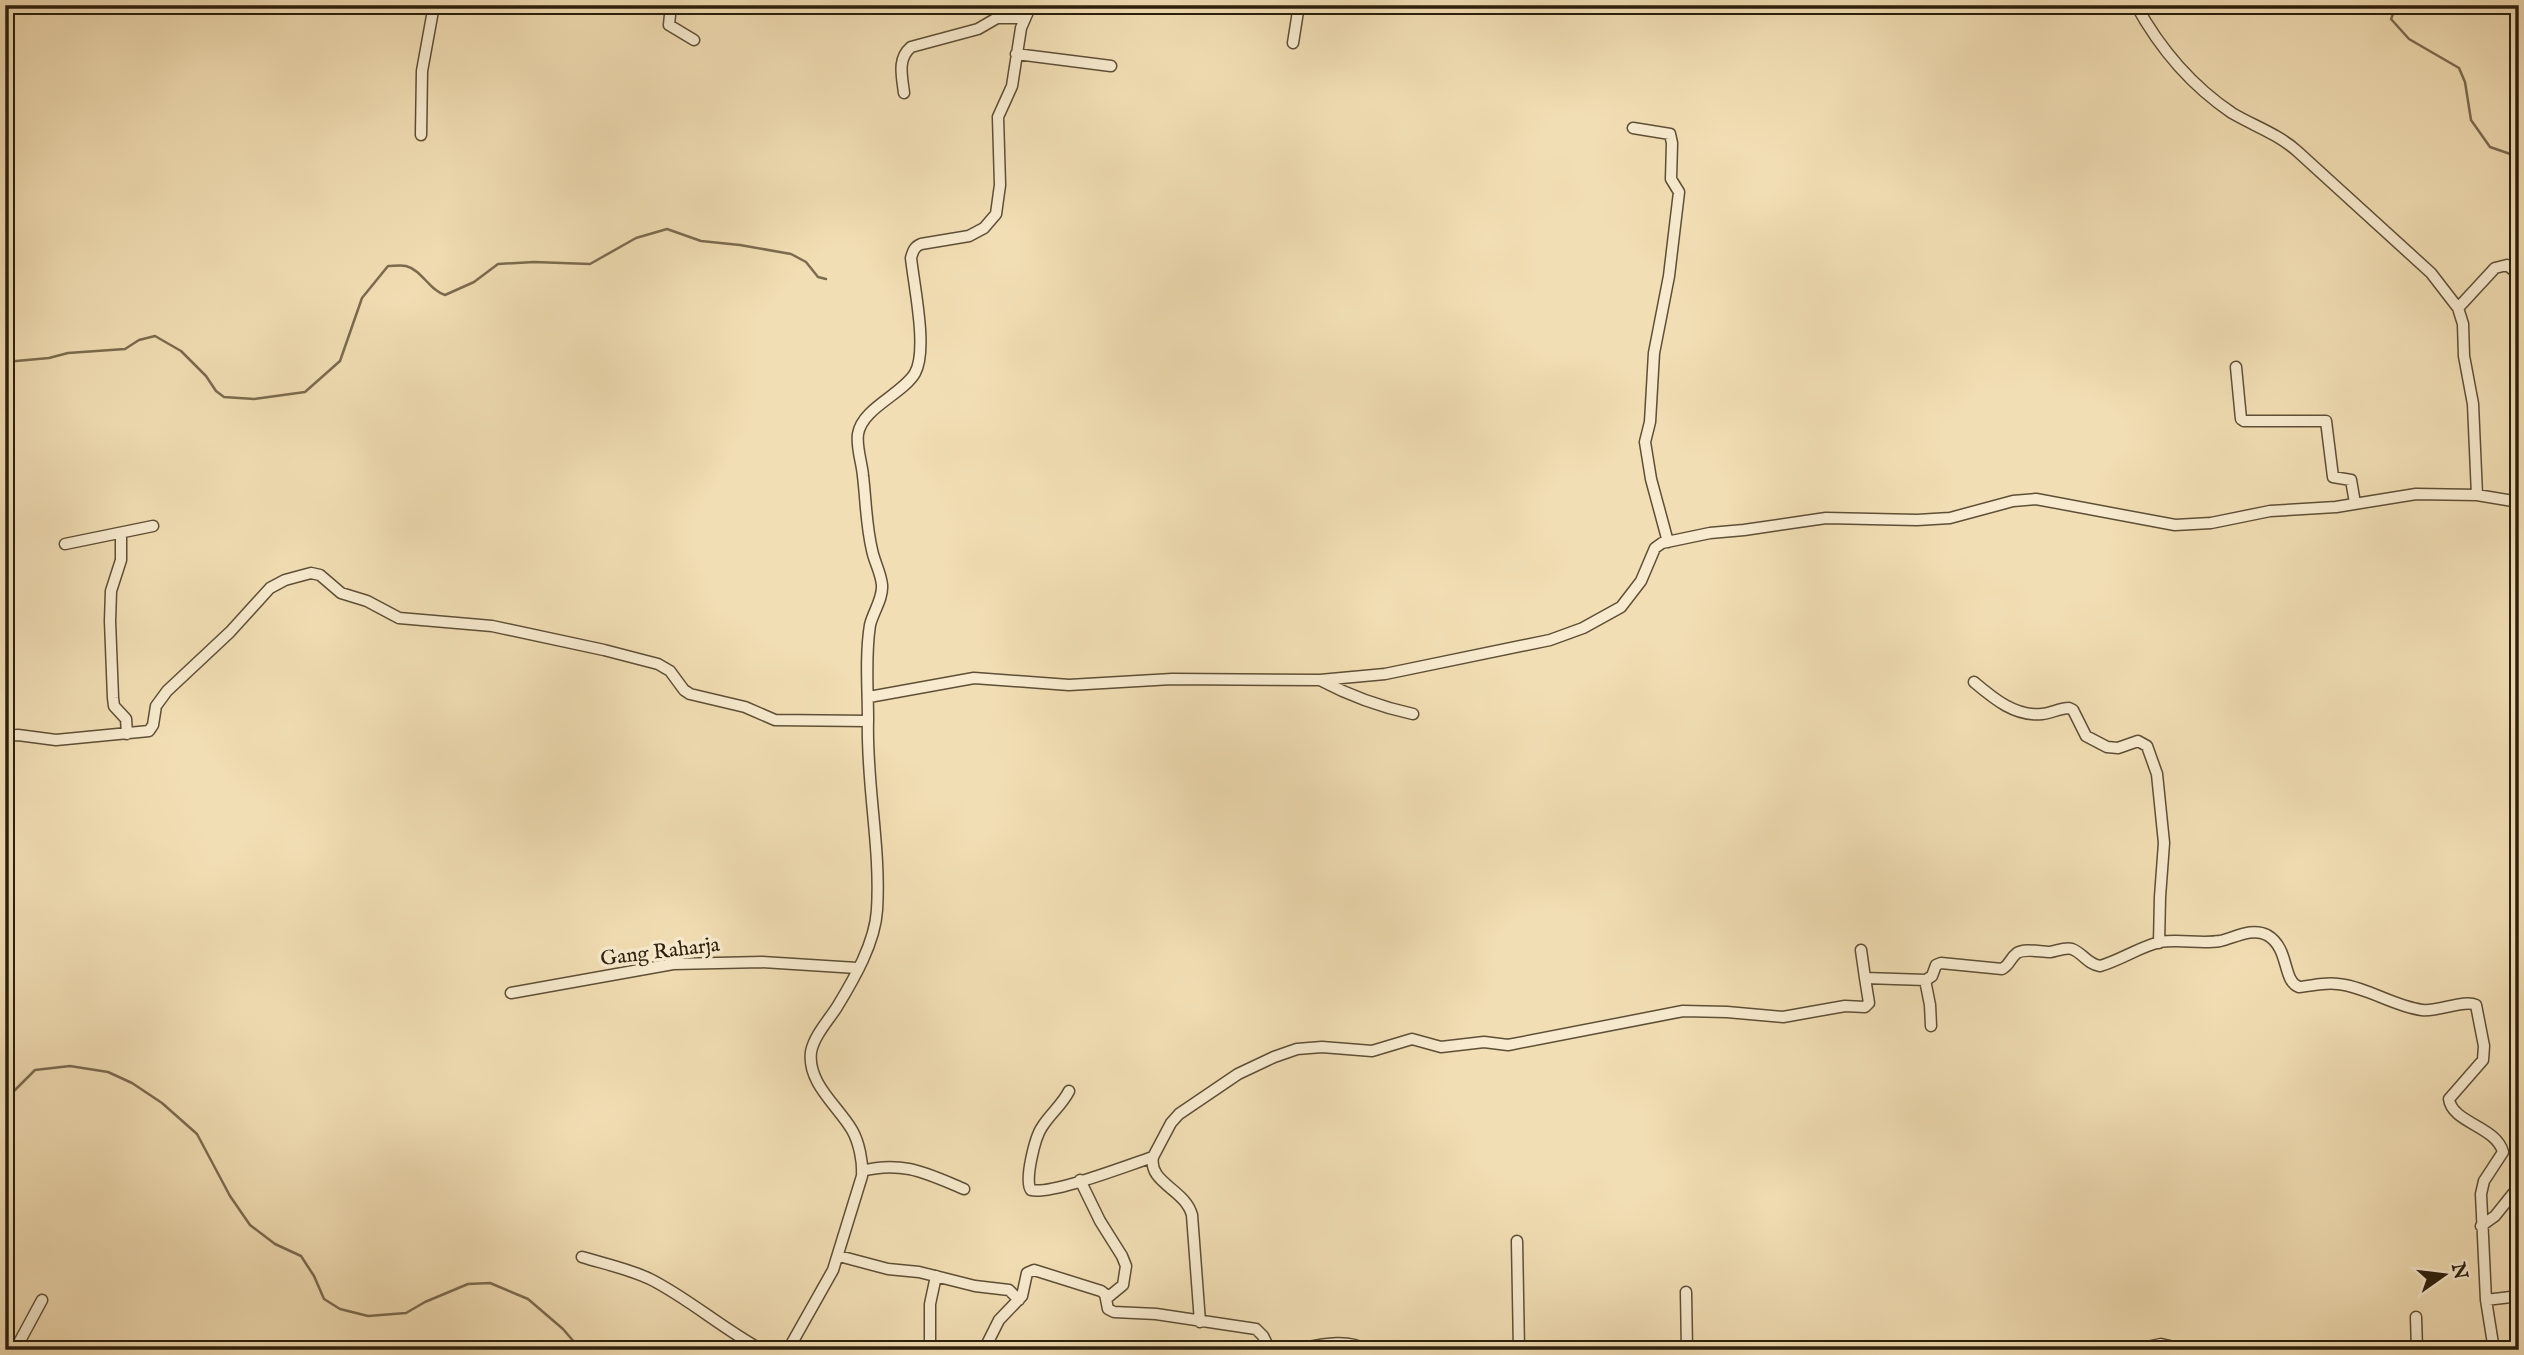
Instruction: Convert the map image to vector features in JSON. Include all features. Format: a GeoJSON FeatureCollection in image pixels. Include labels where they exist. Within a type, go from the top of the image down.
{"type":"FeatureCollection","features":[{"type":"Feature","properties":{"kind":"street"},"geometry":{"type":"LineString","coordinates":[[421,135],[422,71],[434,5]]}},
{"type":"Feature","properties":{"kind":"street"},"geometry":{"type":"LineString","coordinates":[[671,5],[669,26],[694,40]]}},
{"type":"Feature","properties":{"kind":"street"},"geometry":{"type":"LineString","coordinates":[[788,1350],[812,1311],[839,1256],[862,1171],[854,1134],[819,1083],[811,1059],[813,1045],[838,1005],[873,932],[877,909],[867,721],[869,637],[882,583],[868,530],[858,434],[871,414],[911,378],[919,363],[919,326],[912,251],[921,244],[969,236],[984,228],[996,214],[1000,185],[998,117],[1012,86],[1016,54],[1031,5]]}},
{"type":"Feature","properties":{"kind":"street"},"geometry":{"type":"LineString","coordinates":[[1293,43],[1298,5]]}},
{"type":"Feature","properties":{"kind":"street"},"geometry":{"type":"LineString","coordinates":[[2136,5],[2159,42],[2208,95],[2237,116],[2287,142],[2431,273],[2458,308],[2463,324],[2464,356],[2473,404],[2477,495]]}},
{"type":"Feature","properties":{"kind":"street"},"geometry":{"type":"LineString","coordinates":[[904,93],[902,59],[911,47],[978,29],[997,18],[1025,18]]}},
{"type":"Feature","properties":{"kind":"street"},"geometry":{"type":"LineString","coordinates":[[1016,54],[1111,66]]}},
{"type":"Feature","properties":{"kind":"street"},"geometry":{"type":"LineString","coordinates":[[1633,128],[1670,134],[1671,179],[1679,192],[1669,276],[1654,353],[1650,422],[1645,447],[1668,542]]}},
{"type":"Feature","properties":{"kind":"street"},"geometry":{"type":"LineString","coordinates":[[2458,308],[2498,266],[2510,266],[2519,275]]}},
{"type":"Feature","properties":{"kind":"street"},"geometry":{"type":"LineString","coordinates":[[2236,367],[2241,419],[2244,421],[2326,421],[2333,477],[2351,480],[2355,503]]}},
{"type":"Feature","properties":{"kind":"street"},"geometry":{"type":"LineString","coordinates":[[869,697],[974,678],[1069,685],[1172,679],[1320,680],[1355,678],[1422,667],[1550,640],[1583,628],[1621,607],[1641,581],[1655,548],[1668,542],[1710,533],[1826,518],[1950,518],[2013,501],[2036,499],[2175,525],[2224,521],[2280,510],[2416,494],[2477,495],[2519,502]]}},
{"type":"Feature","properties":{"kind":"street"},"geometry":{"type":"LineString","coordinates":[[65,544],[153,526]]}},
{"type":"Feature","properties":{"kind":"street"},"geometry":{"type":"LineString","coordinates":[[121,534],[121,560],[111,591],[110,621],[114,706],[125,719],[127,734]]}},
{"type":"Feature","properties":{"kind":"street"},"geometry":{"type":"LineString","coordinates":[[5,737],[18,735],[49,740],[150,730],[155,709],[162,697],[270,588],[285,580],[312,573],[320,575],[341,593],[367,601],[392,616],[492,626],[658,664],[670,671],[690,694],[745,707],[775,720],[867,721]]}},
{"type":"Feature","properties":{"kind":"street"},"geometry":{"type":"LineString","coordinates":[[1320,680],[1345,693],[1386,708],[1413,714]]}},
{"type":"Feature","properties":{"kind":"street"},"geometry":{"type":"LineString","coordinates":[[1974,682],[2008,707],[2027,714],[2044,714],[2069,708],[2073,710],[2086,736],[2107,747],[2118,748],[2138,741],[2147,746],[2157,774],[2164,843],[2159,943]]}},
{"type":"Feature","properties":{"kind":"street"},"geometry":{"type":"LineString","coordinates":[[1865,978],[1925,980],[1930,978],[1934,967],[1941,963],[2002,969],[2021,951],[2050,952],[2068,948],[2073,949],[2090,964],[2100,966],[2159,943],[2212,942],[2260,932],[2283,951],[2291,981],[2299,987],[2329,983],[2344,985],[2407,1007],[2431,1011],[2469,1002],[2476,1005],[2484,1046],[2483,1060],[2449,1099],[2452,1109],[2497,1140],[2503,1152],[2484,1181],[2481,1226],[2486,1300],[2494,1350]]}},
{"type":"Feature","properties":{"kind":"street"},"geometry":{"type":"LineString","coordinates":[[1200,1322],[1192,1215],[1182,1196],[1155,1175],[1152,1163],[1171,1124],[1179,1114],[1238,1074],[1275,1056],[1297,1049],[1372,1051],[1412,1039],[1441,1047],[1484,1042],[1508,1045],[1569,1031],[1683,1011],[1783,1017],[1844,1006],[1865,1007],[1869,1001],[1861,950]]}},
{"type":"Feature","properties":{"kind":"street","name":"Gang Raharja"},"geometry":{"type":"LineString","coordinates":[[511,993],[673,964],[762,962],[857,968]]}},
{"type":"Feature","properties":{"kind":"street"},"geometry":{"type":"LineString","coordinates":[[1925,980],[1931,1026]]}},
{"type":"Feature","properties":{"kind":"street"},"geometry":{"type":"LineString","coordinates":[[1069,1091],[1062,1104],[1042,1127],[1027,1185],[1031,1191],[1038,1192],[1153,1157]]}},
{"type":"Feature","properties":{"kind":"street"},"geometry":{"type":"LineString","coordinates":[[862,1171],[886,1166],[903,1167],[964,1189]]}},
{"type":"Feature","properties":{"kind":"street"},"geometry":{"type":"LineString","coordinates":[[1080,1180],[1126,1266],[1123,1285],[1106,1299]]}},
{"type":"Feature","properties":{"kind":"street"},"geometry":{"type":"LineString","coordinates":[[2481,1226],[2495,1216],[2519,1186]]}},
{"type":"Feature","properties":{"kind":"street"},"geometry":{"type":"LineString","coordinates":[[1517,1241],[1519,1350]]}},
{"type":"Feature","properties":{"kind":"street"},"geometry":{"type":"LineString","coordinates":[[839,1256],[975,1286],[1009,1290],[1019,1300]]}},
{"type":"Feature","properties":{"kind":"street"},"geometry":{"type":"LineString","coordinates":[[582,1257],[626,1269],[652,1280],[732,1334],[762,1350]]}},
{"type":"Feature","properties":{"kind":"street"},"geometry":{"type":"LineString","coordinates":[[984,1350],[999,1320],[1024,1292],[1027,1273],[1034,1270],[1096,1289],[1104,1294],[1108,1309],[1114,1312],[1156,1314],[1256,1329],[1269,1349]]}},
{"type":"Feature","properties":{"kind":"street"},"geometry":{"type":"LineString","coordinates":[[930,1350],[930,1304],[936,1276]]}},
{"type":"Feature","properties":{"kind":"street"},"geometry":{"type":"LineString","coordinates":[[1686,1292],[1687,1350]]}},
{"type":"Feature","properties":{"kind":"street"},"geometry":{"type":"LineString","coordinates":[[2486,1300],[2519,1296]]}},
{"type":"Feature","properties":{"kind":"street"},"geometry":{"type":"LineString","coordinates":[[15,1350],[42,1300]]}},
{"type":"Feature","properties":{"kind":"street"},"geometry":{"type":"LineString","coordinates":[[2416,1317],[2417,1350]]}},
{"type":"Feature","properties":{"kind":"street"},"geometry":{"type":"LineString","coordinates":[[1293,1350],[1341,1343],[1367,1350]]}},
{"type":"Feature","properties":{"kind":"street"},"geometry":{"type":"LineString","coordinates":[[2133,1350],[2161,1344],[2174,1348],[2217,1350]]}},
{"type":"Feature","properties":{"kind":"street"},"geometry":{"type":"LineString","coordinates":[[1896,1350],[1911,1350]]}},
{"type":"Feature","properties":{"kind":"waterway"},"geometry":{"type":"LineString","coordinates":[[2397,5],[2391,19],[2409,39],[2459,68],[2465,82],[2471,120],[2490,147],[2519,157]]}},
{"type":"Feature","properties":{"kind":"waterway"},"geometry":{"type":"LineString","coordinates":[[5,362],[49,358],[68,353],[125,349],[139,340],[155,336],[181,351],[224,397],[254,399],[305,392],[340,361],[362,298],[388,266],[412,268],[434,289],[445,295],[474,282],[498,264],[590,264],[636,238],[667,229],[701,241],[791,254],[806,262],[818,277],[826,279]]}},
{"type":"Feature","properties":{"kind":"waterway"},"geometry":{"type":"LineString","coordinates":[[5,1100],[35,1070],[70,1066],[108,1072],[132,1083],[162,1103],[197,1134],[230,1196],[250,1225],[275,1244],[301,1256],[324,1299],[340,1309],[368,1316],[406,1313],[468,1284],[490,1283],[528,1299],[563,1329],[581,1350]]}}]}
